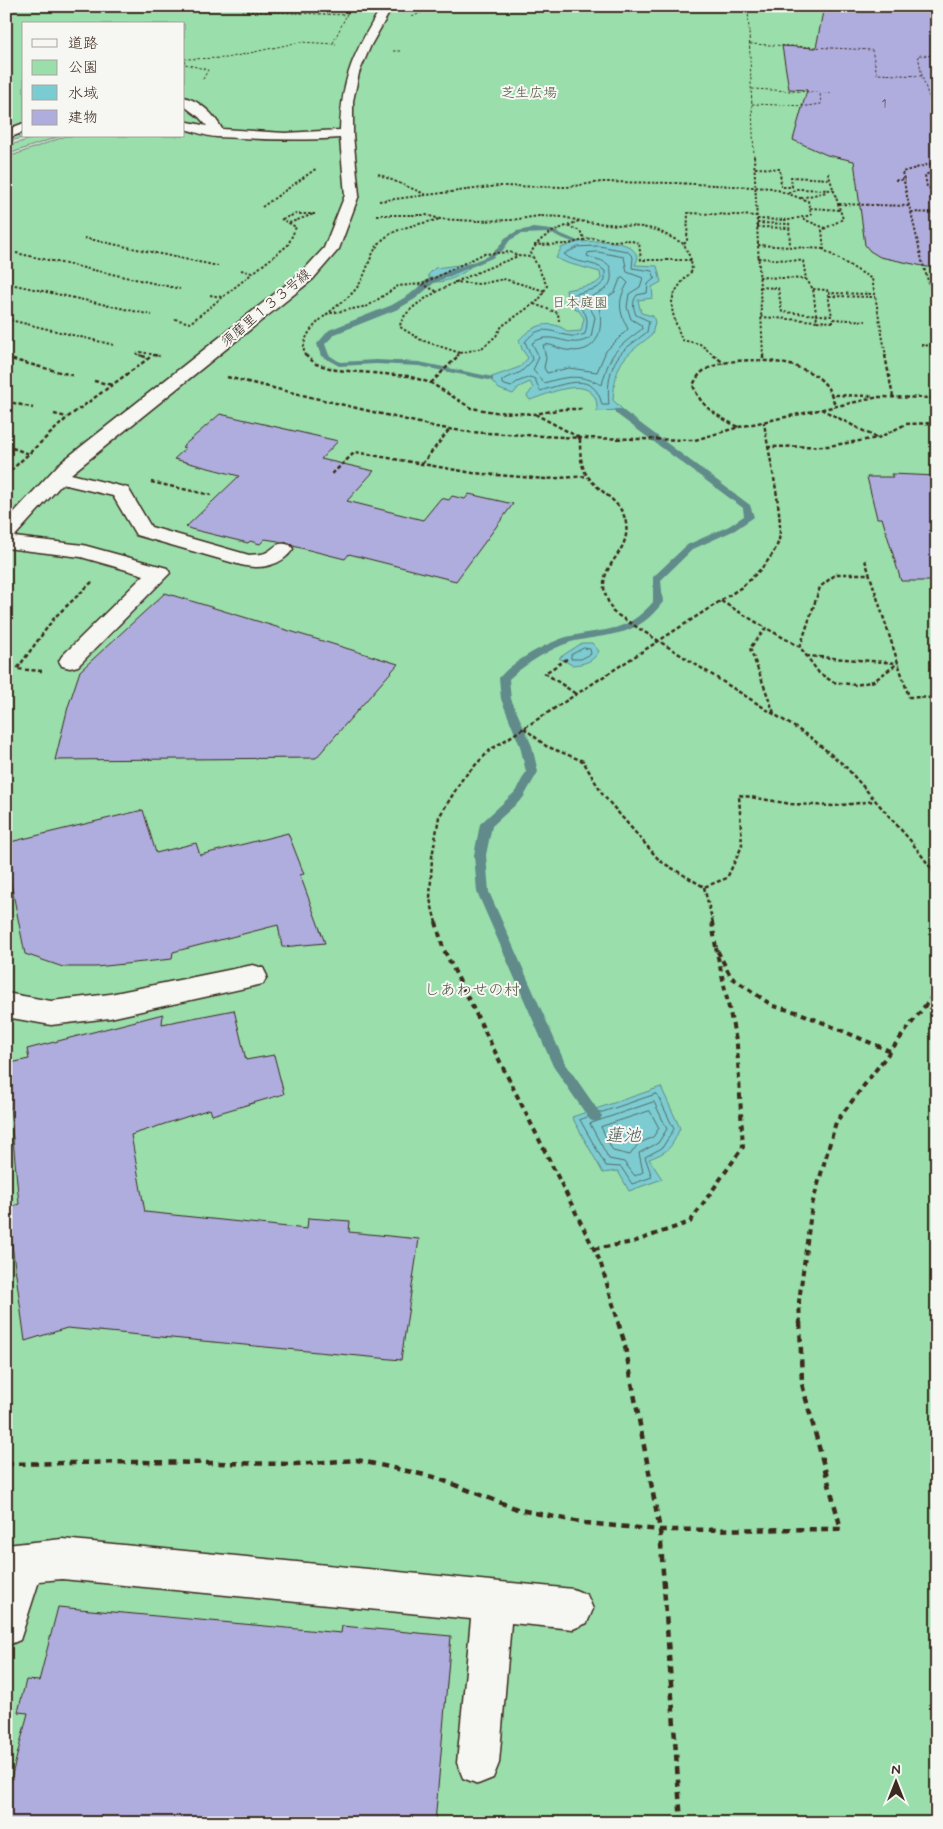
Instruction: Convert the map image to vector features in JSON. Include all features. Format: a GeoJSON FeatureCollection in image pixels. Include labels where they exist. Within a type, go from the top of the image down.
{"type":"FeatureCollection","features":[{"type":"Feature","properties":{"kind":"street","name":"須磨里１３３号線"},"geometry":{"type":"LineString","coordinates":[[6,533],[66,468],[307,276],[330,250],[352,195],[346,134],[346,101],[353,73],[365,45],[388,6]]}},
{"type":"Feature","properties":{"kind":"street"},"geometry":{"type":"LineString","coordinates":[[185,101],[195,106],[214,123],[217,133]]}},
{"type":"Feature","properties":{"kind":"street"},"geometry":{"type":"LineString","coordinates":[[185,125],[234,136],[324,136],[346,134]]}},
{"type":"Feature","properties":{"kind":"street"},"geometry":{"type":"LineString","coordinates":[[6,135],[22,128]]}},
{"type":"Feature","properties":{"kind":"street"},"geometry":{"type":"LineString","coordinates":[[58,477],[121,492],[143,531],[248,561],[271,559],[283,549]]}},
{"type":"Feature","properties":{"kind":"street"},"geometry":{"type":"LineString","coordinates":[[6,542],[83,550],[159,573],[70,661]]}},
{"type":"Feature","properties":{"kind":"street"},"geometry":{"type":"LineString","coordinates":[[6,1005],[51,1013],[110,1006],[253,976]]}},
{"type":"Feature","properties":{"kind":"street"},"geometry":{"type":"LineString","coordinates":[[6,1626],[15,1564],[62,1559],[574,1609]]}},
{"type":"Feature","properties":{"kind":"street"},"geometry":{"type":"LineString","coordinates":[[478,1763],[493,1601]]}},
{"type":"Feature","properties":{"kind":"path"},"geometry":{"type":"LineString","coordinates":[[333,43],[351,6]]}},
{"type":"Feature","properties":{"kind":"path"},"geometry":{"type":"LineString","coordinates":[[406,21],[434,6]]}},
{"type":"Feature","properties":{"kind":"path"},"geometry":{"type":"LineString","coordinates":[[748,6],[763,361]]}},
{"type":"Feature","properties":{"kind":"path"},"geometry":{"type":"LineString","coordinates":[[242,11],[347,15]]}},
{"type":"Feature","properties":{"kind":"path"},"geometry":{"type":"LineString","coordinates":[[185,60],[227,58],[300,42],[343,44]]}},
{"type":"Feature","properties":{"kind":"path"},"geometry":{"type":"LineString","coordinates":[[750,44],[872,50],[877,74],[922,76]]}},
{"type":"Feature","properties":{"kind":"path"},"geometry":{"type":"LineString","coordinates":[[937,56],[918,55],[922,76],[937,122]]}},
{"type":"Feature","properties":{"kind":"path"},"geometry":{"type":"LineString","coordinates":[[185,64],[208,70],[202,81]]}},
{"type":"Feature","properties":{"kind":"path"},"geometry":{"type":"LineString","coordinates":[[752,89],[832,93]]}},
{"type":"Feature","properties":{"kind":"path"},"geometry":{"type":"LineString","coordinates":[[752,104],[808,106],[821,104],[820,93]]}},
{"type":"Feature","properties":{"kind":"path"},"geometry":{"type":"LineString","coordinates":[[937,162],[902,172],[922,261],[933,297],[937,297]]}},
{"type":"Feature","properties":{"kind":"path"},"geometry":{"type":"LineString","coordinates":[[262,207],[317,168]]}},
{"type":"Feature","properties":{"kind":"path"},"geometry":{"type":"LineString","coordinates":[[755,168],[780,169],[781,187],[792,187],[791,177],[830,179]]}},
{"type":"Feature","properties":{"kind":"path"},"geometry":{"type":"LineString","coordinates":[[937,170],[925,175],[927,187],[937,192]]}},
{"type":"Feature","properties":{"kind":"path"},"geometry":{"type":"LineString","coordinates":[[372,171],[428,196]]}},
{"type":"Feature","properties":{"kind":"path"},"geometry":{"type":"LineString","coordinates":[[824,248],[822,230],[843,219],[828,173]]}},
{"type":"Feature","properties":{"kind":"path"},"geometry":{"type":"LineString","coordinates":[[895,180],[904,180]]}},
{"type":"Feature","properties":{"kind":"path"},"geometry":{"type":"LineString","coordinates":[[374,202],[498,186],[567,187],[601,182],[675,183],[772,188],[808,201],[811,215],[789,220],[688,213],[687,241],[684,244]]}},
{"type":"Feature","properties":{"kind":"path"},"geometry":{"type":"LineString","coordinates":[[788,193],[797,190],[834,190]]}},
{"type":"Feature","properties":{"kind":"path"},"geometry":{"type":"LineString","coordinates":[[800,198],[834,190]]}},
{"type":"Feature","properties":{"kind":"path"},"geometry":{"type":"LineString","coordinates":[[839,204],[909,206]]}},
{"type":"Feature","properties":{"kind":"path"},"geometry":{"type":"LineString","coordinates":[[810,208],[841,210]]}},
{"type":"Feature","properties":{"kind":"path"},"geometry":{"type":"LineString","coordinates":[[911,212],[937,213]]}},
{"type":"Feature","properties":{"kind":"path"},"geometry":{"type":"LineString","coordinates":[[176,320],[190,323],[288,245],[296,227],[281,219],[296,214],[317,214],[289,223]]}},
{"type":"Feature","properties":{"kind":"path"},"geometry":{"type":"LineString","coordinates":[[376,215],[426,215],[440,219],[493,221],[539,216],[563,217],[580,221],[657,230],[684,244],[691,260],[692,271],[676,287],[670,298],[672,311],[682,340],[700,344],[724,363]]}},
{"type":"Feature","properties":{"kind":"path"},"geometry":{"type":"LineString","coordinates":[[802,218],[826,228]]}},
{"type":"Feature","properties":{"kind":"path"},"geometry":{"type":"LineString","coordinates":[[440,219],[400,229],[385,238],[374,248],[364,277],[354,290],[308,331],[304,340],[303,350],[305,356],[316,364],[336,370],[408,376],[430,383],[472,408],[495,412],[535,414],[563,409],[582,409]]}},
{"type":"Feature","properties":{"kind":"path"},"geometry":{"type":"LineString","coordinates":[[789,220],[790,247]]}},
{"type":"Feature","properties":{"kind":"path"},"geometry":{"type":"LineString","coordinates":[[518,256],[454,282],[412,308],[401,320],[400,327],[407,334],[418,340],[460,353],[482,348],[496,336],[502,326],[539,300],[545,291],[547,286],[545,279],[531,253],[534,245],[543,236],[580,221]]}},
{"type":"Feature","properties":{"kind":"path"},"geometry":{"type":"LineString","coordinates":[[757,225],[790,224]]}},
{"type":"Feature","properties":{"kind":"path"},"geometry":{"type":"LineString","coordinates":[[757,225],[789,228]]}},
{"type":"Feature","properties":{"kind":"path"},"geometry":{"type":"LineString","coordinates":[[568,226],[580,231],[582,239]]}},
{"type":"Feature","properties":{"kind":"path"},"geometry":{"type":"LineString","coordinates":[[84,238],[218,266]]}},
{"type":"Feature","properties":{"kind":"path"},"geometry":{"type":"LineString","coordinates":[[534,245],[568,244],[582,239],[597,238],[612,241],[628,240],[639,243],[641,260],[691,260]]}},
{"type":"Feature","properties":{"kind":"path"},"geometry":{"type":"LineString","coordinates":[[758,245],[824,248],[872,279],[893,397]]}},
{"type":"Feature","properties":{"kind":"path"},"geometry":{"type":"LineString","coordinates":[[326,315],[368,306],[398,286],[422,284],[483,254],[510,252],[518,256],[532,257]]}},
{"type":"Feature","properties":{"kind":"path"},"geometry":{"type":"LineString","coordinates":[[16,253],[180,289]]}},
{"type":"Feature","properties":{"kind":"path"},"geometry":{"type":"LineString","coordinates":[[758,258],[803,261],[806,278],[813,289],[817,321]]}},
{"type":"Feature","properties":{"kind":"path"},"geometry":{"type":"LineString","coordinates":[[241,270],[252,273]]}},
{"type":"Feature","properties":{"kind":"path"},"geometry":{"type":"LineString","coordinates":[[759,277],[806,278]]}},
{"type":"Feature","properties":{"kind":"path"},"geometry":{"type":"LineString","coordinates":[[454,282],[480,284],[504,279],[545,291]]}},
{"type":"Feature","properties":{"kind":"path"},"geometry":{"type":"LineString","coordinates":[[6,283],[152,315]]}},
{"type":"Feature","properties":{"kind":"path"},"geometry":{"type":"LineString","coordinates":[[422,284],[438,292]]}},
{"type":"Feature","properties":{"kind":"path"},"geometry":{"type":"LineString","coordinates":[[760,287],[778,288],[782,312],[866,321]]}},
{"type":"Feature","properties":{"kind":"path"},"geometry":{"type":"LineString","coordinates":[[761,317],[833,322],[827,290],[813,289]]}},
{"type":"Feature","properties":{"kind":"path"},"geometry":{"type":"LineString","coordinates":[[828,294],[875,295]]}},
{"type":"Feature","properties":{"kind":"path"},"geometry":{"type":"LineString","coordinates":[[210,295],[222,297]]}},
{"type":"Feature","properties":{"kind":"path"},"geometry":{"type":"LineString","coordinates":[[534,303],[558,313],[559,321]]}},
{"type":"Feature","properties":{"kind":"path"},"geometry":{"type":"LineString","coordinates":[[6,319],[114,345]]}},
{"type":"Feature","properties":{"kind":"path"},"geometry":{"type":"LineString","coordinates":[[921,345],[937,346]]}},
{"type":"Feature","properties":{"kind":"path"},"geometry":{"type":"LineString","coordinates":[[136,350],[159,356]]}},
{"type":"Feature","properties":{"kind":"path"},"geometry":{"type":"LineString","coordinates":[[6,475],[68,417],[149,358],[137,354],[141,352]]}},
{"type":"Feature","properties":{"kind":"path"},"geometry":{"type":"LineString","coordinates":[[430,383],[460,353]]}},
{"type":"Feature","properties":{"kind":"path"},"geometry":{"type":"LineString","coordinates":[[6,358],[75,376]]}},
{"type":"Feature","properties":{"kind":"path"},"geometry":{"type":"LineString","coordinates":[[739,427],[710,411],[696,398],[694,385],[698,377],[705,370],[724,363],[763,361],[782,363],[815,375],[835,395],[836,405]]}},
{"type":"Feature","properties":{"kind":"path"},"geometry":{"type":"LineString","coordinates":[[225,376],[449,429],[469,432],[580,438],[695,440],[739,427],[880,397]]}},
{"type":"Feature","properties":{"kind":"path"},"geometry":{"type":"LineString","coordinates":[[94,380],[114,385]]}},
{"type":"Feature","properties":{"kind":"path"},"geometry":{"type":"LineString","coordinates":[[835,395],[937,398]]}},
{"type":"Feature","properties":{"kind":"path"},"geometry":{"type":"LineString","coordinates":[[6,402],[34,408]]}},
{"type":"Feature","properties":{"kind":"path"},"geometry":{"type":"LineString","coordinates":[[820,409],[878,438]]}},
{"type":"Feature","properties":{"kind":"path"},"geometry":{"type":"LineString","coordinates":[[54,414],[68,417]]}},
{"type":"Feature","properties":{"kind":"path"},"geometry":{"type":"LineString","coordinates":[[535,414],[580,438]]}},
{"type":"Feature","properties":{"kind":"path"},"geometry":{"type":"LineString","coordinates":[[681,1823],[660,1530],[624,1341],[600,1261],[443,948],[430,899],[432,856],[439,817],[463,778],[490,750],[742,587],[765,565],[779,542],[780,515],[764,422]]}},
{"type":"Feature","properties":{"kind":"path"},"geometry":{"type":"LineString","coordinates":[[767,447],[828,446],[878,438],[906,424],[937,423]]}},
{"type":"Feature","properties":{"kind":"path"},"geometry":{"type":"LineString","coordinates":[[422,464],[449,429]]}},
{"type":"Feature","properties":{"kind":"path"},"geometry":{"type":"LineString","coordinates":[[580,438],[581,460],[587,476],[606,492],[622,511],[626,524],[626,540],[604,577],[604,598],[613,612],[810,737],[845,766],[910,840],[937,876]]}},
{"type":"Feature","properties":{"kind":"path"},"geometry":{"type":"LineString","coordinates":[[12,448],[30,454]]}},
{"type":"Feature","properties":{"kind":"path"},"geometry":{"type":"LineString","coordinates":[[332,474],[355,452],[473,473],[546,479],[587,476]]}},
{"type":"Feature","properties":{"kind":"path"},"geometry":{"type":"LineString","coordinates":[[166,485],[211,496]]}},
{"type":"Feature","properties":{"kind":"path"},"geometry":{"type":"LineString","coordinates":[[865,560],[909,697],[937,698]]}},
{"type":"Feature","properties":{"kind":"path"},"geometry":{"type":"LineString","coordinates":[[800,647],[820,587],[836,574],[869,574]]}},
{"type":"Feature","properties":{"kind":"path"},"geometry":{"type":"LineString","coordinates":[[721,601],[800,647],[819,673],[833,682],[856,686],[874,681],[898,663]]}},
{"type":"Feature","properties":{"kind":"path"},"geometry":{"type":"LineString","coordinates":[[766,628],[750,648],[774,714]]}},
{"type":"Feature","properties":{"kind":"path"},"geometry":{"type":"LineString","coordinates":[[806,656],[898,663]]}},
{"type":"Feature","properties":{"kind":"path"},"geometry":{"type":"LineString","coordinates":[[567,659],[545,673],[576,694]]}},
{"type":"Feature","properties":{"kind":"path"},"geometry":{"type":"LineString","coordinates":[[524,728],[546,746],[583,761],[603,795],[660,861],[704,887],[711,912],[716,948],[737,1045],[743,1147],[690,1222],[633,1242],[594,1249]]}},
{"type":"Feature","properties":{"kind":"path"},"geometry":{"type":"LineString","coordinates":[[704,887],[727,878],[742,846],[739,795],[791,804],[835,806],[874,801]]}},
{"type":"Feature","properties":{"kind":"path"},"geometry":{"type":"LineString","coordinates":[[716,948],[731,977],[773,1006],[800,1013],[890,1051]]}},
{"type":"Feature","properties":{"kind":"path"},"geometry":{"type":"LineString","coordinates":[[6,1464],[136,1462],[295,1464],[357,1460],[434,1476],[520,1510],[585,1523],[660,1530],[841,1529],[802,1384],[799,1301],[812,1205],[836,1122],[937,990]]}},
{"type":"Feature","properties":{"kind":"green space","name":"しあわせの村"},"geometry":{"type":"Polygon","coordinates":[[[6,6],[937,6],[937,1823],[6,1823],[6,158],[61,138],[185,138],[185,22],[22,22],[22,138],[6,142],[6,6]]]}},
{"type":"Feature","properties":{"kind":"green space"},"geometry":{"type":"Polygon","coordinates":[[[35,138],[54,138],[6,155],[6,146],[35,138]]]}},
{"type":"Feature","properties":{"kind":"water"},"geometry":{"type":"Polygon","coordinates":[[[599,241],[622,244],[632,249],[638,258],[635,265],[657,266],[661,282],[652,287],[653,298],[638,300],[641,313],[653,316],[655,322],[652,335],[627,355],[619,368],[613,400],[623,410],[597,411],[595,397],[581,388],[564,389],[530,400],[527,396],[533,388],[530,382],[519,387],[513,394],[499,389],[490,379],[520,367],[528,358],[519,340],[530,330],[549,324],[568,332],[581,331],[584,318],[579,311],[568,303],[566,290],[595,284],[601,279],[600,272],[556,258],[561,248],[577,242],[599,241]]]}},
{"type":"Feature","properties":{"kind":"water"},"geometry":{"type":"Polygon","coordinates":[[[467,264],[471,266],[458,276],[441,282],[431,281],[428,275],[435,268],[467,264]]]}},
{"type":"Feature","properties":{"kind":"water"},"geometry":{"type":"Polygon","coordinates":[[[582,643],[592,643],[599,651],[597,655],[584,663],[572,665],[559,658],[582,643]]]}},
{"type":"Feature","properties":{"kind":"water","name":"蓮池"},"geometry":{"type":"Polygon","coordinates":[[[661,1087],[680,1128],[666,1151],[649,1159],[662,1179],[629,1191],[618,1171],[603,1173],[572,1117],[661,1087]]]}},
{"type":"Feature","properties":{"kind":"building"},"geometry":{"type":"Polygon","coordinates":[[[824,6],[937,6],[937,269],[880,257],[870,251],[865,245],[854,161],[827,155],[793,140],[807,90],[789,89],[782,46],[816,48],[824,6]]]}},
{"type":"Feature","properties":{"kind":"building"},"geometry":{"type":"Polygon","coordinates":[[[220,414],[338,441],[321,459],[374,471],[347,501],[423,520],[441,498],[449,500],[452,496],[465,499],[469,494],[513,504],[456,581],[349,554],[345,559],[293,546],[290,543],[265,539],[260,544],[250,541],[248,543],[191,529],[186,527],[239,476],[174,459],[186,448],[182,447],[220,414]]]}},
{"type":"Feature","properties":{"kind":"building"},"geometry":{"type":"Polygon","coordinates":[[[891,474],[937,476],[937,581],[901,581],[882,518],[877,518],[867,477],[893,477],[891,474]]]}},
{"type":"Feature","properties":{"kind":"building"},"geometry":{"type":"Polygon","coordinates":[[[165,593],[398,664],[316,758],[55,760],[68,707],[80,671],[165,593]]]}},
{"type":"Feature","properties":{"kind":"building"},"geometry":{"type":"Polygon","coordinates":[[[143,810],[156,853],[196,843],[200,855],[288,833],[304,874],[300,875],[325,943],[282,947],[278,925],[173,952],[172,959],[96,967],[63,967],[25,954],[6,858],[6,843],[143,810]]]}},
{"type":"Feature","properties":{"kind":"building"},"geometry":{"type":"Polygon","coordinates":[[[234,1010],[246,1060],[274,1055],[284,1094],[212,1115],[210,1109],[131,1135],[145,1212],[307,1229],[308,1218],[350,1221],[349,1232],[419,1239],[401,1360],[67,1328],[25,1341],[7,1208],[19,1204],[6,1064],[29,1059],[27,1049],[163,1014],[162,1024],[234,1010]]]}},
{"type":"Feature","properties":{"kind":"building"},"geometry":{"type":"Polygon","coordinates":[[[58,1607],[341,1633],[342,1626],[451,1636],[435,1823],[6,1823],[6,1798],[28,1713],[18,1712],[26,1680],[39,1681],[58,1607]]]}},
{"type":"Feature","properties":{"kind":"waterway"},"geometry":{"type":"LineString","coordinates":[[490,379],[419,364],[376,362],[339,364],[325,356],[321,344],[332,332],[395,307],[412,297],[431,281],[490,257],[501,249],[507,239],[519,232],[533,230],[550,231],[577,242]]}},
{"type":"Feature","properties":{"kind":"waterway"},"geometry":{"type":"LineString","coordinates":[[595,1116],[560,1066],[483,892],[480,855],[486,824],[519,795],[532,772],[526,746],[506,699],[504,678],[521,662],[571,639],[616,632],[644,618],[658,602],[656,579],[690,547],[732,528],[749,517],[747,507],[618,411]]}},
{"type":"Feature","properties":{"kind":"park label","name":"芝生広場"},"geometry":{"type":"Point","coordinates":[529,93]}},
{"type":"Feature","properties":{"kind":"park label","name":"日本庭園"},"geometry":{"type":"Point","coordinates":[580,303]}}]}
